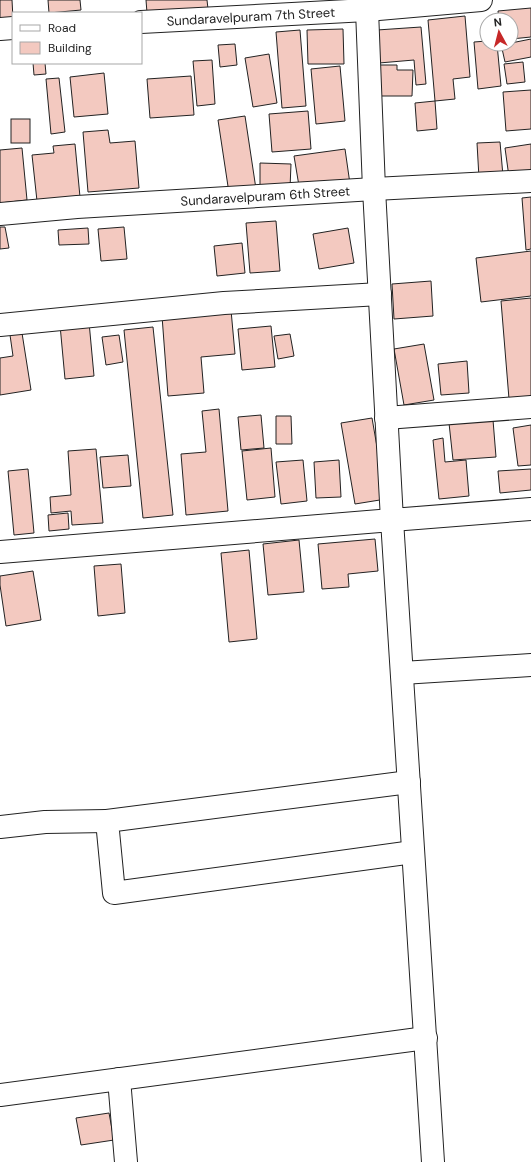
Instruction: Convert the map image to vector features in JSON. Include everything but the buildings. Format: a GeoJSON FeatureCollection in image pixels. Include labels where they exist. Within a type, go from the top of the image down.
{"type":"FeatureCollection","features":[{"type":"Feature","properties":{"kind":"street","name":"Sundaravelpuram 7th Street"},"geometry":{"type":"LineString","coordinates":[[142,22],[367,10],[481,0]]}},
{"type":"Feature","properties":{"kind":"street"},"geometry":{"type":"LineString","coordinates":[[367,10],[374,189],[386,418],[433,1162]]}},
{"type":"Feature","properties":{"kind":"street"},"geometry":{"type":"LineString","coordinates":[[0,29],[12,28]]}},
{"type":"Feature","properties":{"kind":"street","name":"Sundaravelpuram 6th Street"},"geometry":{"type":"LineString","coordinates":[[0,214],[77,207],[531,181]]}},
{"type":"Feature","properties":{"kind":"street"},"geometry":{"type":"LineString","coordinates":[[0,325],[224,304],[380,294]]}},
{"type":"Feature","properties":{"kind":"street"},"geometry":{"type":"LineString","coordinates":[[386,418],[531,406]]}},
{"type":"Feature","properties":{"kind":"street"},"geometry":{"type":"LineString","coordinates":[[0,552],[531,509]]}},
{"type":"Feature","properties":{"kind":"street"},"geometry":{"type":"LineString","coordinates":[[402,673],[531,665]]}},
{"type":"Feature","properties":{"kind":"street"},"geometry":{"type":"LineString","coordinates":[[0,827],[45,822],[107,821],[409,782]]}},
{"type":"Feature","properties":{"kind":"street"},"geometry":{"type":"LineString","coordinates":[[107,821],[114,893],[413,852]]}},
{"type":"Feature","properties":{"kind":"street"},"geometry":{"type":"LineString","coordinates":[[0,1095],[426,1038]]}},
{"type":"Feature","properties":{"kind":"street"},"geometry":{"type":"LineString","coordinates":[[119,1079],[126,1162]]}}]}
